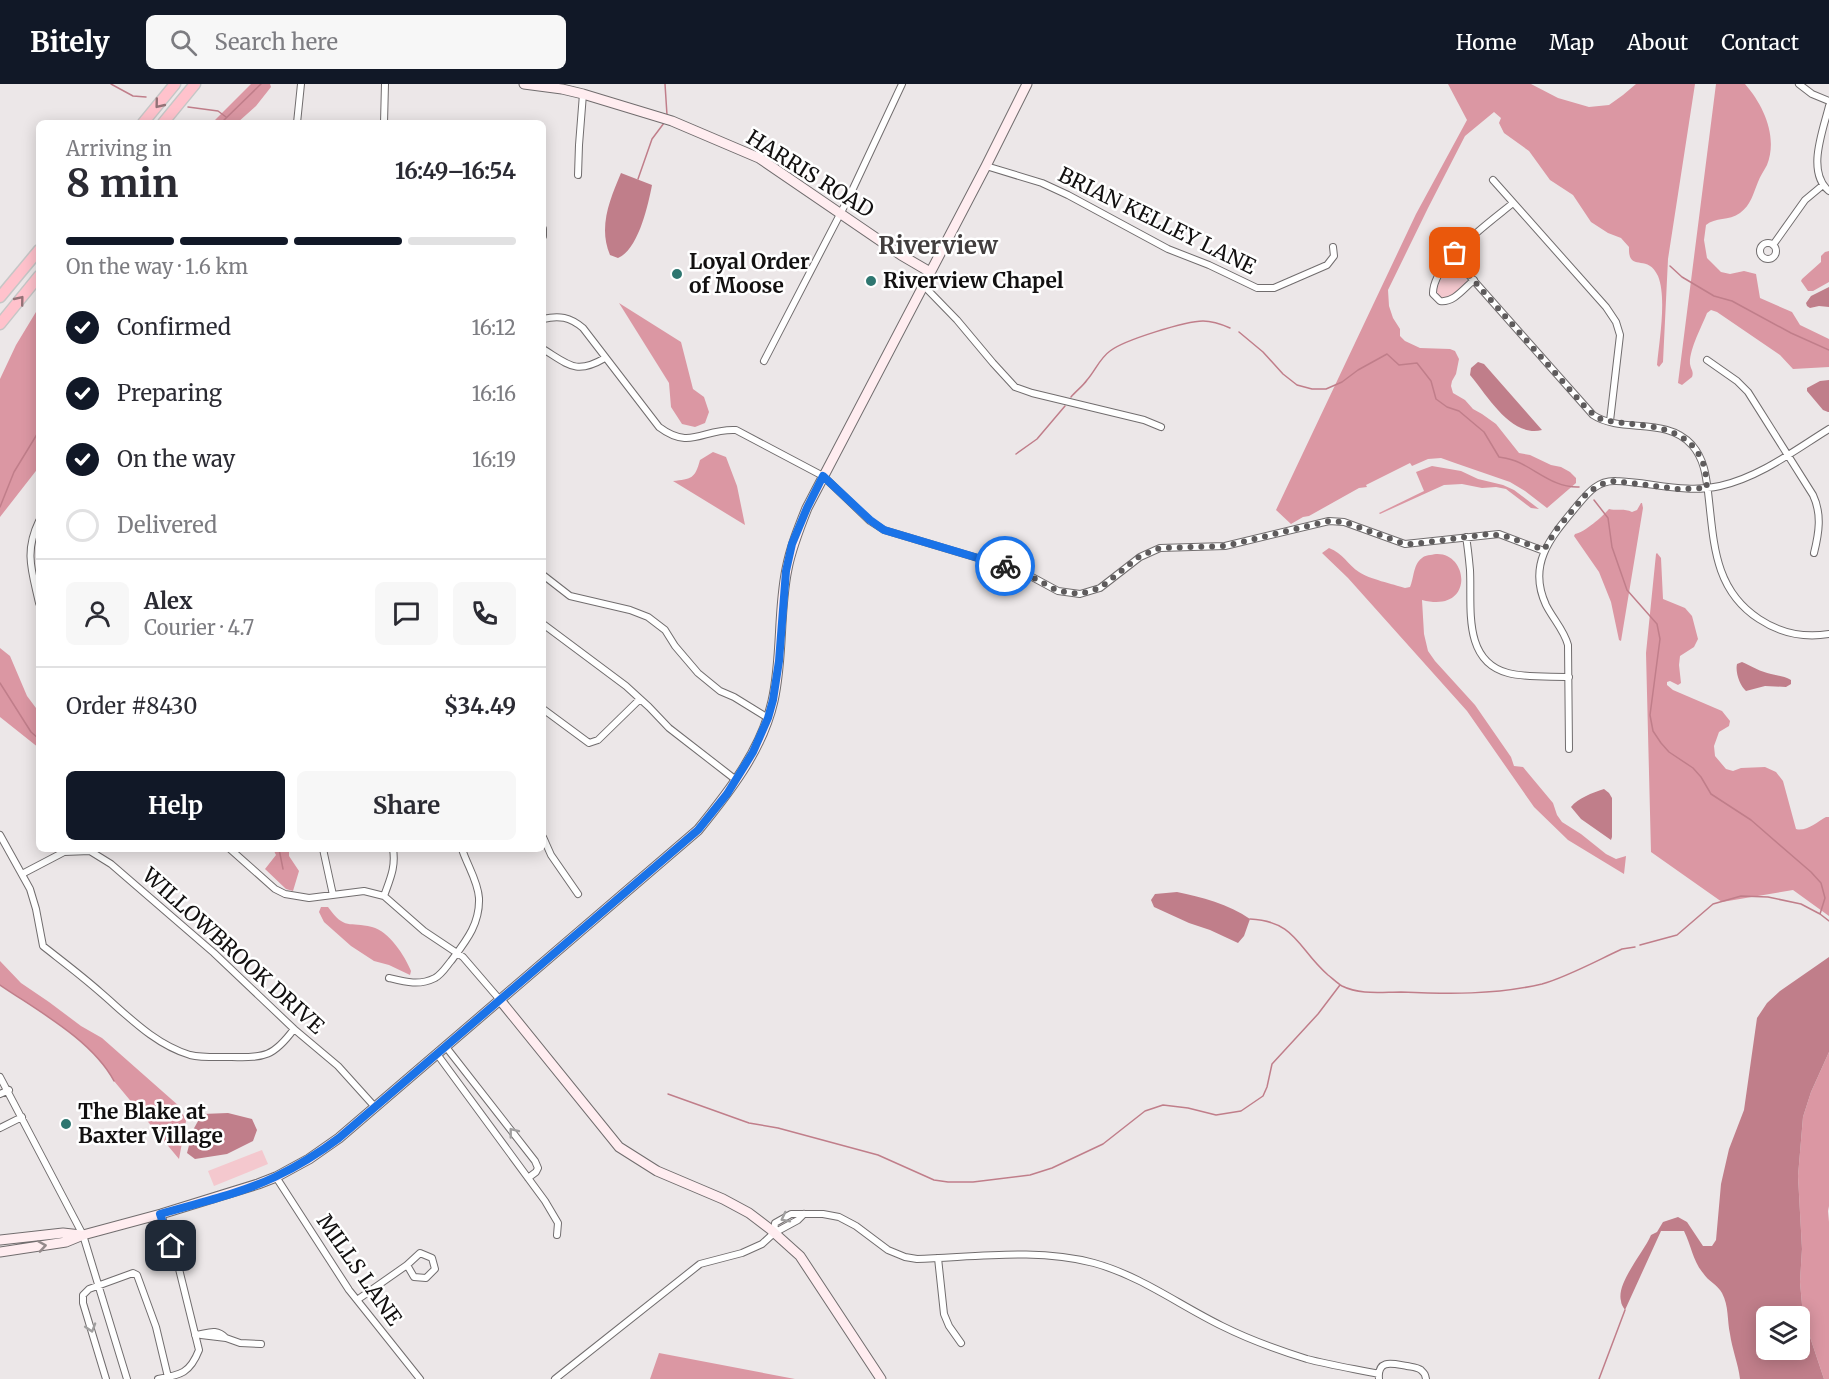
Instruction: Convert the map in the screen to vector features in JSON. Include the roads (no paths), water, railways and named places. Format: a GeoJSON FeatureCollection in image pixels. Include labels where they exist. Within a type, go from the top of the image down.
{"type":"FeatureCollection","features":[{"type":"Feature","properties":{"kind":"highway"},"geometry":{"type":"LineString","coordinates":[[145,120],[175,84]]}},
{"type":"Feature","properties":{"kind":"highway"},"geometry":{"type":"LineString","coordinates":[[165,120],[195,84]]}},
{"type":"Feature","properties":{"kind":"highway"},"geometry":{"type":"LineString","coordinates":[[0,297],[36,254]]}},
{"type":"Feature","properties":{"kind":"highway"},"geometry":{"type":"LineString","coordinates":[[0,324],[36,280]]}},
{"type":"Feature","properties":{"kind":"main road","name":"HARRIS ROAD"},"geometry":{"type":"LineString","coordinates":[[524,84],[583,94],[672,121],[741,149],[759,158],[901,255],[930,272]]}},
{"type":"Feature","properties":{"kind":"main road"},"geometry":{"type":"LineString","coordinates":[[0,1252],[66,1242],[258,1184],[276,1177],[324,1149],[698,830],[736,780],[753,752],[768,718],[779,661],[786,571],[792,544],[807,508],[1027,84]]}},
{"type":"Feature","properties":{"kind":"main road"},"geometry":{"type":"LineString","coordinates":[[500,1000],[620,1148],[657,1171],[723,1199],[749,1213],[800,1256],[881,1379]]}},
{"type":"Feature","properties":{"kind":"main road"},"geometry":{"type":"LineString","coordinates":[[0,1240],[63,1233],[83,1235]]}},
{"type":"Feature","properties":{"kind":"street"},"geometry":{"type":"LineString","coordinates":[[297,120],[301,84]]}},
{"type":"Feature","properties":{"kind":"street"},"geometry":{"type":"LineString","coordinates":[[384,120],[385,84]]}},
{"type":"Feature","properties":{"kind":"street"},"geometry":{"type":"LineString","coordinates":[[764,361],[841,213],[902,84]]}},
{"type":"Feature","properties":{"kind":"street"},"geometry":{"type":"LineString","coordinates":[[1799,84],[1812,94],[1829,102]]}},
{"type":"Feature","properties":{"kind":"street"},"geometry":{"type":"LineString","coordinates":[[578,175],[583,94]]}},
{"type":"Feature","properties":{"kind":"street"},"geometry":{"type":"LineString","coordinates":[[1829,106],[1816,165],[1817,173],[1829,191]]}},
{"type":"Feature","properties":{"kind":"street","name":"BRIAN KELLEY LANE"},"geometry":{"type":"LineString","coordinates":[[986,166],[1051,187],[1168,249],[1209,265],[1257,288],[1274,288],[1326,265],[1334,256],[1333,247]]}},
{"type":"Feature","properties":{"kind":"street"},"geometry":{"type":"LineString","coordinates":[[1493,180],[1606,307],[1616,322],[1620,341],[1610,421]]}},
{"type":"Feature","properties":{"kind":"street"},"geometry":{"type":"LineString","coordinates":[[1773,245],[1805,200],[1823,185]]}},
{"type":"Feature","properties":{"kind":"street"},"geometry":{"type":"LineString","coordinates":[[1473,280],[1450,300],[1443,302],[1434,297],[1432,291],[1444,265],[1513,203]]}},
{"type":"Feature","properties":{"kind":"street"},"geometry":{"type":"LineString","coordinates":[[1452,256],[1587,409],[1598,418],[1667,429],[1692,444],[1702,459],[1716,558],[1721,575],[1741,604],[1767,625],[1781,630],[1816,636],[1829,634]]}},
{"type":"Feature","properties":{"kind":"street"},"geometry":{"type":"LineString","coordinates":[[923,285],[957,320],[1015,387],[1144,420],[1161,427]]}},
{"type":"Feature","properties":{"kind":"street"},"geometry":{"type":"LineString","coordinates":[[546,318],[564,317],[583,328],[659,428],[669,435],[680,439],[723,430],[736,430],[823,476],[884,530],[1021,571],[1058,591],[1072,594],[1100,588],[1140,556],[1160,548],[1225,546],[1329,521],[1344,522],[1405,544],[1499,534],[1544,550]]}},
{"type":"Feature","properties":{"kind":"street"},"geometry":{"type":"LineString","coordinates":[[546,351],[572,366],[582,368],[605,358]]}},
{"type":"Feature","properties":{"kind":"street"},"geometry":{"type":"LineString","coordinates":[[1707,360],[1737,381],[1748,393],[1813,495],[1818,505],[1819,532],[1814,553]]}},
{"type":"Feature","properties":{"kind":"street"},"geometry":{"type":"LineString","coordinates":[[1569,749],[1569,651],[1566,639],[1541,592],[1540,572],[1544,550],[1556,530],[1588,492],[1604,483],[1615,481],[1678,489],[1707,488],[1740,480],[1759,471],[1829,429]]}},
{"type":"Feature","properties":{"kind":"street"},"geometry":{"type":"LineString","coordinates":[[36,528],[30,548],[30,561],[36,589]]}},
{"type":"Feature","properties":{"kind":"street"},"geometry":{"type":"LineString","coordinates":[[1466,537],[1470,570],[1470,616],[1474,642],[1481,655],[1492,666],[1509,674],[1569,676]]}},
{"type":"Feature","properties":{"kind":"street"},"geometry":{"type":"LineString","coordinates":[[546,577],[570,596],[630,610],[648,617],[665,630],[675,646],[698,673],[720,691],[768,718]]}},
{"type":"Feature","properties":{"kind":"street"},"geometry":{"type":"LineString","coordinates":[[546,626],[626,686],[669,728],[736,780]]}},
{"type":"Feature","properties":{"kind":"street"},"geometry":{"type":"LineString","coordinates":[[546,711],[590,743],[598,740],[640,699]]}},
{"type":"Feature","properties":{"kind":"street"},"geometry":{"type":"LineString","coordinates":[[0,835],[30,889],[43,946],[76,971],[138,1026],[165,1045],[193,1056],[252,1058],[270,1054],[282,1045],[294,1029]]}},
{"type":"Feature","properties":{"kind":"street"},"geometry":{"type":"LineString","coordinates":[[546,844],[551,855],[578,894]]}},
{"type":"Feature","properties":{"kind":"street","name":"WILLOWBROOK DRIVE"},"geometry":{"type":"LineString","coordinates":[[22,874],[64,852]]}},
{"type":"Feature","properties":{"kind":"street","name":"WILLOWBROOK DRIVE"},"geometry":{"type":"LineString","coordinates":[[92,852],[129,879],[338,1066],[372,1109]]}},
{"type":"Feature","properties":{"kind":"street"},"geometry":{"type":"LineString","coordinates":[[233,852],[275,889],[285,894],[309,898],[364,891],[384,896],[424,931],[457,953],[500,1000]]}},
{"type":"Feature","properties":{"kind":"street"},"geometry":{"type":"LineString","coordinates":[[323,852],[333,895]]}},
{"type":"Feature","properties":{"kind":"street"},"geometry":{"type":"LineString","coordinates":[[384,896],[393,871],[393,852]]}},
{"type":"Feature","properties":{"kind":"street"},"geometry":{"type":"LineString","coordinates":[[390,978],[410,984],[436,977],[457,953],[475,926],[478,895],[463,852]]}},
{"type":"Feature","properties":{"kind":"street"},"geometry":{"type":"LineString","coordinates":[[446,1047],[535,1161],[538,1168],[528,1178]]}},
{"type":"Feature","properties":{"kind":"street"},"geometry":{"type":"LineString","coordinates":[[437,1054],[528,1178],[558,1223],[557,1235]]}},
{"type":"Feature","properties":{"kind":"street"},"geometry":{"type":"LineString","coordinates":[[0,1077],[9,1090],[83,1235],[127,1379]]}},
{"type":"Feature","properties":{"kind":"street"},"geometry":{"type":"LineString","coordinates":[[0,1094],[9,1090]]}},
{"type":"Feature","properties":{"kind":"street"},"geometry":{"type":"LineString","coordinates":[[0,1128],[22,1117]]}},
{"type":"Feature","properties":{"kind":"street","name":"MILLS LANE"},"geometry":{"type":"LineString","coordinates":[[276,1177],[332,1265],[420,1379]]}},
{"type":"Feature","properties":{"kind":"street"},"geometry":{"type":"LineString","coordinates":[[158,1379],[186,1371],[194,1362],[199,1350],[198,1335],[160,1214]]}},
{"type":"Feature","properties":{"kind":"street"},"geometry":{"type":"LineString","coordinates":[[555,1379],[700,1263],[742,1253],[762,1244],[774,1233],[798,1220],[804,1214],[839,1217],[856,1226],[888,1250],[905,1257],[917,1259],[1038,1254],[1095,1263],[1125,1274],[1222,1326],[1264,1344],[1308,1359],[1379,1376],[1382,1365],[1389,1363],[1418,1369],[1425,1374],[1426,1379]]}},
{"type":"Feature","properties":{"kind":"street"},"geometry":{"type":"LineString","coordinates":[[357,1300],[420,1253],[432,1258],[435,1269],[426,1278],[414,1277],[407,1264]]}},
{"type":"Feature","properties":{"kind":"street"},"geometry":{"type":"LineString","coordinates":[[938,1258],[944,1314],[949,1326],[962,1343]]}},
{"type":"Feature","properties":{"kind":"street"},"geometry":{"type":"LineString","coordinates":[[106,1379],[82,1300],[83,1293],[136,1273],[156,1327],[168,1377]]}},
{"type":"Feature","properties":{"kind":"street"},"geometry":{"type":"LineString","coordinates":[[198,1335],[215,1334],[240,1343],[261,1344]]}},
{"type":"Feature","properties":{"kind":"waterway"},"geometry":{"type":"LineString","coordinates":[[111,84],[133,96],[146,97]]}},
{"type":"Feature","properties":{"kind":"waterway"},"geometry":{"type":"LineString","coordinates":[[224,120],[261,84]]}},
{"type":"Feature","properties":{"kind":"waterway"},"geometry":{"type":"LineString","coordinates":[[665,84],[667,115]]}},
{"type":"Feature","properties":{"kind":"waterway"},"geometry":{"type":"LineString","coordinates":[[188,107],[218,111],[226,117]]}},
{"type":"Feature","properties":{"kind":"waterway"},"geometry":{"type":"LineString","coordinates":[[638,179],[652,139],[664,123]]}},
{"type":"Feature","properties":{"kind":"waterway"},"geometry":{"type":"LineString","coordinates":[[1670,266],[1682,277],[1714,296],[1732,301],[1791,333],[1829,350]]}},
{"type":"Feature","properties":{"kind":"waterway"},"geometry":{"type":"LineString","coordinates":[[1071,397],[1106,354],[1128,342],[1155,332],[1195,322],[1210,322],[1230,328]]}},
{"type":"Feature","properties":{"kind":"waterway"},"geometry":{"type":"LineString","coordinates":[[1239,332],[1297,385],[1312,389],[1326,389],[1342,382],[1387,354],[1399,365],[1417,363],[1431,381],[1436,399],[1447,407],[1459,411],[1484,432],[1499,457],[1516,461],[1554,482],[1579,487]]}},
{"type":"Feature","properties":{"kind":"waterway"},"geometry":{"type":"LineString","coordinates":[[1016,454],[1037,439],[1065,406]]}},
{"type":"Feature","properties":{"kind":"waterway"},"geometry":{"type":"LineString","coordinates":[[0,507],[14,472],[36,436]]}},
{"type":"Feature","properties":{"kind":"waterway"},"geometry":{"type":"LineString","coordinates":[[1594,500],[1608,518],[1612,547],[1627,590],[1657,624],[1660,639],[1650,715],[1653,731],[1669,752],[1693,768],[1711,794],[1751,820],[1811,872],[1821,883],[1825,898],[1820,914]]}},
{"type":"Feature","properties":{"kind":"waterway"},"geometry":{"type":"LineString","coordinates":[[0,683],[36,736]]}},
{"type":"Feature","properties":{"kind":"waterway"},"geometry":{"type":"LineString","coordinates":[[280,852],[283,869]]}},
{"type":"Feature","properties":{"kind":"waterway"},"geometry":{"type":"LineString","coordinates":[[1640,945],[1677,935],[1713,904],[1741,896],[1768,897],[1801,904],[1829,921]]}},
{"type":"Feature","properties":{"kind":"waterway"},"geometry":{"type":"LineString","coordinates":[[1250,919],[1265,921],[1287,931],[1336,982],[1349,989],[1363,992],[1472,993],[1524,988],[1552,981],[1622,949],[1635,947]]}},
{"type":"Feature","properties":{"kind":"waterway"},"geometry":{"type":"LineString","coordinates":[[0,985],[78,1039],[92,1052],[114,1081]]}},
{"type":"Feature","properties":{"kind":"waterway"},"geometry":{"type":"LineString","coordinates":[[668,1094],[749,1123],[778,1128],[878,1155],[934,1180],[973,1182],[1030,1175],[1052,1168],[1103,1144],[1145,1111],[1163,1105],[1216,1115],[1241,1111],[1263,1096],[1272,1064],[1318,1014],[1340,985]]}},
{"type":"Feature","properties":{"kind":"waterway"},"geometry":{"type":"LineString","coordinates":[[1599,1379],[1625,1310]]}},
{"type":"Feature","properties":{"kind":"place","name":"Loyal Order of Moose"},"geometry":{"type":"Point","coordinates":[677,274]}},
{"type":"Feature","properties":{"kind":"place","name":"Riverview Chapel"},"geometry":{"type":"Point","coordinates":[871,281]}},
{"type":"Feature","properties":{"kind":"place","name":"The Blake at Baxter Village"},"geometry":{"type":"Point","coordinates":[66,1124]}},
{"type":"Feature","properties":{"kind":"district","name":"Riverview"},"geometry":{"type":"Point","coordinates":[938,246]}}]}
